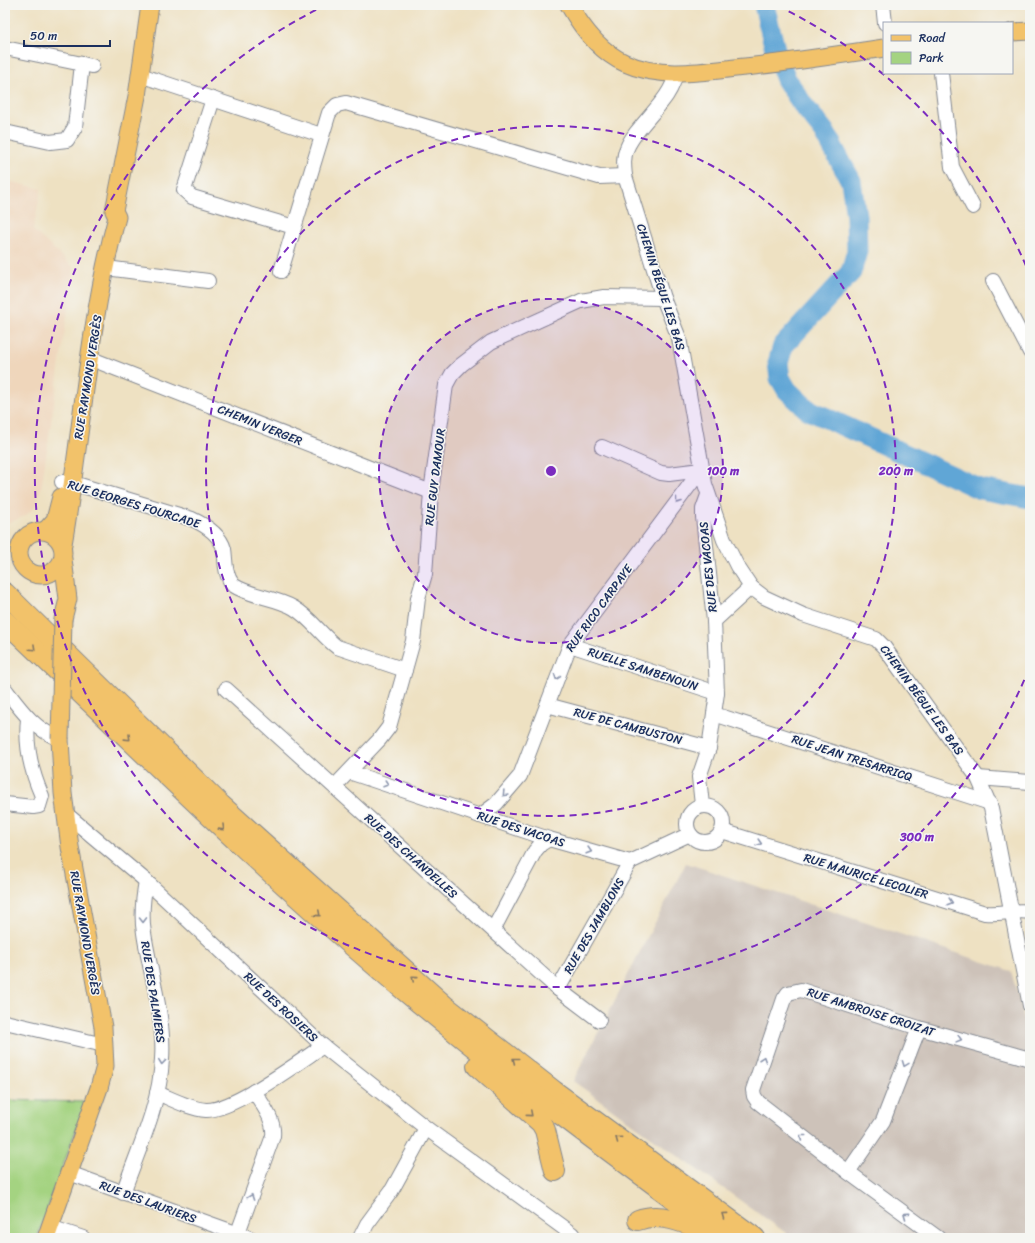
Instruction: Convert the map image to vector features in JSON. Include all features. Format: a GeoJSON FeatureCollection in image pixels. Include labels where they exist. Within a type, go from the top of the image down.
{"type":"FeatureCollection","features":[{"type":"Feature","properties":{"kind":"highway"},"geometry":{"type":"LineString","coordinates":[[5,593],[221,805],[445,1006],[554,1091],[755,1238]]}},
{"type":"Feature","properties":{"kind":"highway"},"geometry":{"type":"LineString","coordinates":[[5,622],[246,851],[403,989],[479,1052],[558,1114],[727,1238]]}},
{"type":"Feature","properties":{"kind":"highway"},"geometry":{"type":"LineString","coordinates":[[403,989],[421,1017],[541,1123],[545,1130],[555,1172]]}},
{"type":"Feature","properties":{"kind":"highway"},"geometry":{"type":"LineString","coordinates":[[638,1220],[648,1216],[682,1221],[722,1238]]}},
{"type":"Feature","properties":{"kind":"main road","name":"RUE RAYMOND VERGÈS"},"geometry":{"type":"LineString","coordinates":[[45,530],[55,520],[68,483],[89,358],[117,217],[114,212],[140,75],[150,5]]}},
{"type":"Feature","properties":{"kind":"main road"},"geometry":{"type":"LineString","coordinates":[[569,5],[576,18],[599,46],[624,63],[651,71],[675,74],[806,60],[883,48]]}},
{"type":"Feature","properties":{"kind":"main road"},"geometry":{"type":"LineString","coordinates":[[1013,32],[1030,31]]}},
{"type":"Feature","properties":{"kind":"main road","name":"RUE RAYMOND VERGÈS"},"geometry":{"type":"LineString","coordinates":[[63,619],[68,599],[63,552],[71,407],[88,303],[109,214],[114,212]]}},
{"type":"Feature","properties":{"kind":"main road"},"geometry":{"type":"LineString","coordinates":[[45,530],[57,537],[63,552],[57,568],[47,575],[32,574],[24,568],[18,552],[20,545],[27,535],[32,532],[45,530]]}},
{"type":"Feature","properties":{"kind":"main road","name":"RUE RAYMOND VERGÈS"},"geometry":{"type":"LineString","coordinates":[[47,575],[55,585],[59,595],[63,619],[60,739],[65,813],[103,1027],[105,1066],[70,1173],[48,1232]]}},
{"type":"Feature","properties":{"kind":"street"},"geometry":{"type":"LineString","coordinates":[[883,5],[885,22]]}},
{"type":"Feature","properties":{"kind":"street"},"geometry":{"type":"LineString","coordinates":[[5,48],[87,65],[74,127],[67,140],[50,142],[5,132]]}},
{"type":"Feature","properties":{"kind":"street","name":"CHEMIN BÉGUE LES BAS"},"geometry":{"type":"LineString","coordinates":[[675,74],[675,80],[665,96],[627,148],[624,161],[625,176],[663,298],[679,338],[689,388],[701,470],[724,540],[737,566],[751,587],[764,596],[803,615],[862,634],[880,643],[978,778],[990,803],[1011,911],[1028,984],[1030,1006]]}},
{"type":"Feature","properties":{"kind":"street"},"geometry":{"type":"LineString","coordinates":[[941,74],[952,167],[973,207]]}},
{"type":"Feature","properties":{"kind":"street"},"geometry":{"type":"LineString","coordinates":[[140,75],[321,135]]}},
{"type":"Feature","properties":{"kind":"street"},"geometry":{"type":"LineString","coordinates":[[213,99],[184,190],[192,197],[294,227]]}},
{"type":"Feature","properties":{"kind":"street"},"geometry":{"type":"LineString","coordinates":[[281,271],[321,135],[329,113],[337,105],[346,104],[599,177],[625,176]]}},
{"type":"Feature","properties":{"kind":"street"},"geometry":{"type":"LineString","coordinates":[[106,268],[208,280]]}},
{"type":"Feature","properties":{"kind":"street"},"geometry":{"type":"LineString","coordinates":[[993,281],[1030,352]]}},
{"type":"Feature","properties":{"kind":"street","name":"RUE GUY DAMOUR"},"geometry":{"type":"LineString","coordinates":[[335,786],[389,727],[413,641],[418,598],[425,574],[431,492],[446,385],[452,374],[461,364],[491,342],[582,301],[604,297],[663,298]]}},
{"type":"Feature","properties":{"kind":"street","name":"CHEMIN VERGER"},"geometry":{"type":"LineString","coordinates":[[89,358],[431,492]]}},
{"type":"Feature","properties":{"kind":"street"},"geometry":{"type":"LineString","coordinates":[[602,447],[660,474],[701,470]]}},
{"type":"Feature","properties":{"kind":"street","name":"RUE RICO CARPAYE"},"geometry":{"type":"LineString","coordinates":[[480,816],[496,804],[520,776],[570,645],[701,470]]}},
{"type":"Feature","properties":{"kind":"street","name":"RUE GEORGES FOURCADE"},"geometry":{"type":"LineString","coordinates":[[68,483],[192,519],[204,524],[212,531],[224,547],[226,570],[233,585],[281,601],[294,608],[306,616],[328,640],[338,647],[404,670]]}},
{"type":"Feature","properties":{"kind":"street","name":"RUE DES VACOAS"},"geometry":{"type":"LineString","coordinates":[[702,806],[699,777],[709,748],[717,694],[714,621],[703,517],[703,509],[708,495]]}},
{"type":"Feature","properties":{"kind":"street"},"geometry":{"type":"LineString","coordinates":[[714,621],[751,587]]}},
{"type":"Feature","properties":{"kind":"street","name":"RUELLE SAMBENOUN"},"geometry":{"type":"LineString","coordinates":[[570,645],[717,694]]}},
{"type":"Feature","properties":{"kind":"street"},"geometry":{"type":"LineString","coordinates":[[5,688],[28,719],[43,732],[60,739]]}},
{"type":"Feature","properties":{"kind":"street","name":"RUE DES CHANDELLES"},"geometry":{"type":"LineString","coordinates":[[226,690],[335,786],[558,989],[599,1020]]}},
{"type":"Feature","properties":{"kind":"street","name":"RUE DE CAMBUSTON"},"geometry":{"type":"LineString","coordinates":[[547,704],[709,748]]}},
{"type":"Feature","properties":{"kind":"street","name":"RUE JEAN TRESARRICQ"},"geometry":{"type":"LineString","coordinates":[[714,714],[990,803]]}},
{"type":"Feature","properties":{"kind":"street"},"geometry":{"type":"LineString","coordinates":[[5,804],[33,807],[39,806],[42,802],[42,796],[29,758],[26,739],[28,719]]}},
{"type":"Feature","properties":{"kind":"street","name":"RUE DES VACOAS"},"geometry":{"type":"LineString","coordinates":[[349,772],[549,840],[630,862]]}},
{"type":"Feature","properties":{"kind":"street"},"geometry":{"type":"LineString","coordinates":[[978,778],[1030,782]]}},
{"type":"Feature","properties":{"kind":"street"},"geometry":{"type":"LineString","coordinates":[[702,806],[713,808],[719,812],[723,818],[722,831],[718,838],[711,841],[703,842],[696,840],[690,834],[688,822],[690,815],[702,806]]}},
{"type":"Feature","properties":{"kind":"street","name":"RUE DES ROSIERS"},"geometry":{"type":"LineString","coordinates":[[65,813],[146,881],[323,1046],[426,1128],[572,1234],[571,1238]]}},
{"type":"Feature","properties":{"kind":"street","name":"RUE MAURICE LECOLIER"},"geometry":{"type":"LineString","coordinates":[[722,831],[985,913],[996,914],[1011,911],[1030,912]]}},
{"type":"Feature","properties":{"kind":"street"},"geometry":{"type":"LineString","coordinates":[[630,862],[690,834]]}},
{"type":"Feature","properties":{"kind":"street"},"geometry":{"type":"LineString","coordinates":[[493,930],[535,851],[541,844],[549,840]]}},
{"type":"Feature","properties":{"kind":"street","name":"RUE DES JAMBLONS"},"geometry":{"type":"LineString","coordinates":[[558,989],[630,862]]}},
{"type":"Feature","properties":{"kind":"street","name":"RUE DES PALMIERS"},"geometry":{"type":"LineString","coordinates":[[123,1193],[151,1116],[157,1093],[162,1059],[158,1009],[144,932],[143,899],[146,881]]}},
{"type":"Feature","properties":{"kind":"street","name":"RUE AMBROISE CROIZAT"},"geometry":{"type":"LineString","coordinates":[[938,1238],[848,1172],[758,1102],[754,1096],[753,1090],[784,999],[788,993],[801,990],[919,1028],[1030,1059]]}},
{"type":"Feature","properties":{"kind":"street"},"geometry":{"type":"LineString","coordinates":[[5,1022],[104,1045]]}},
{"type":"Feature","properties":{"kind":"street"},"geometry":{"type":"LineString","coordinates":[[848,1172],[883,1121],[919,1028]]}},
{"type":"Feature","properties":{"kind":"street"},"geometry":{"type":"LineString","coordinates":[[157,1093],[206,1110],[224,1106],[254,1091],[323,1046]]}},
{"type":"Feature","properties":{"kind":"street"},"geometry":{"type":"LineString","coordinates":[[241,1237],[273,1136],[273,1128],[270,1120],[254,1091]]}},
{"type":"Feature","properties":{"kind":"street"},"geometry":{"type":"LineString","coordinates":[[360,1238],[369,1220],[392,1190],[426,1128]]}},
{"type":"Feature","properties":{"kind":"street","name":"RUE DES LAURIERS"},"geometry":{"type":"LineString","coordinates":[[70,1173],[241,1237]]}},
{"type":"Feature","properties":{"kind":"street"},"geometry":{"type":"LineString","coordinates":[[48,1232],[83,1238]]}},
{"type":"Feature","properties":{"kind":"shaded area"},"geometry":{"type":"Polygon","coordinates":[[[5,180],[41,189],[33,230],[74,268],[42,483],[38,499],[34,508],[25,516],[5,524],[5,180]]]}},
{"type":"Feature","properties":{"kind":"shaded area"},"geometry":{"type":"Polygon","coordinates":[[[686,863],[1011,971],[1030,1041],[1030,1238],[793,1238],[573,1081],[686,863]]]}},
{"type":"Feature","properties":{"kind":"green space"},"geometry":{"type":"Polygon","coordinates":[[[5,1100],[86,1102],[37,1238],[5,1238],[5,1100]]]}},
{"type":"Feature","properties":{"kind":"waterway"},"geometry":{"type":"LineString","coordinates":[[764,5],[776,53],[786,79],[803,105],[824,131],[851,181],[856,216],[857,251],[851,272],[783,346],[778,363],[780,378],[787,390],[807,409],[980,489],[1030,498]]}}]}
